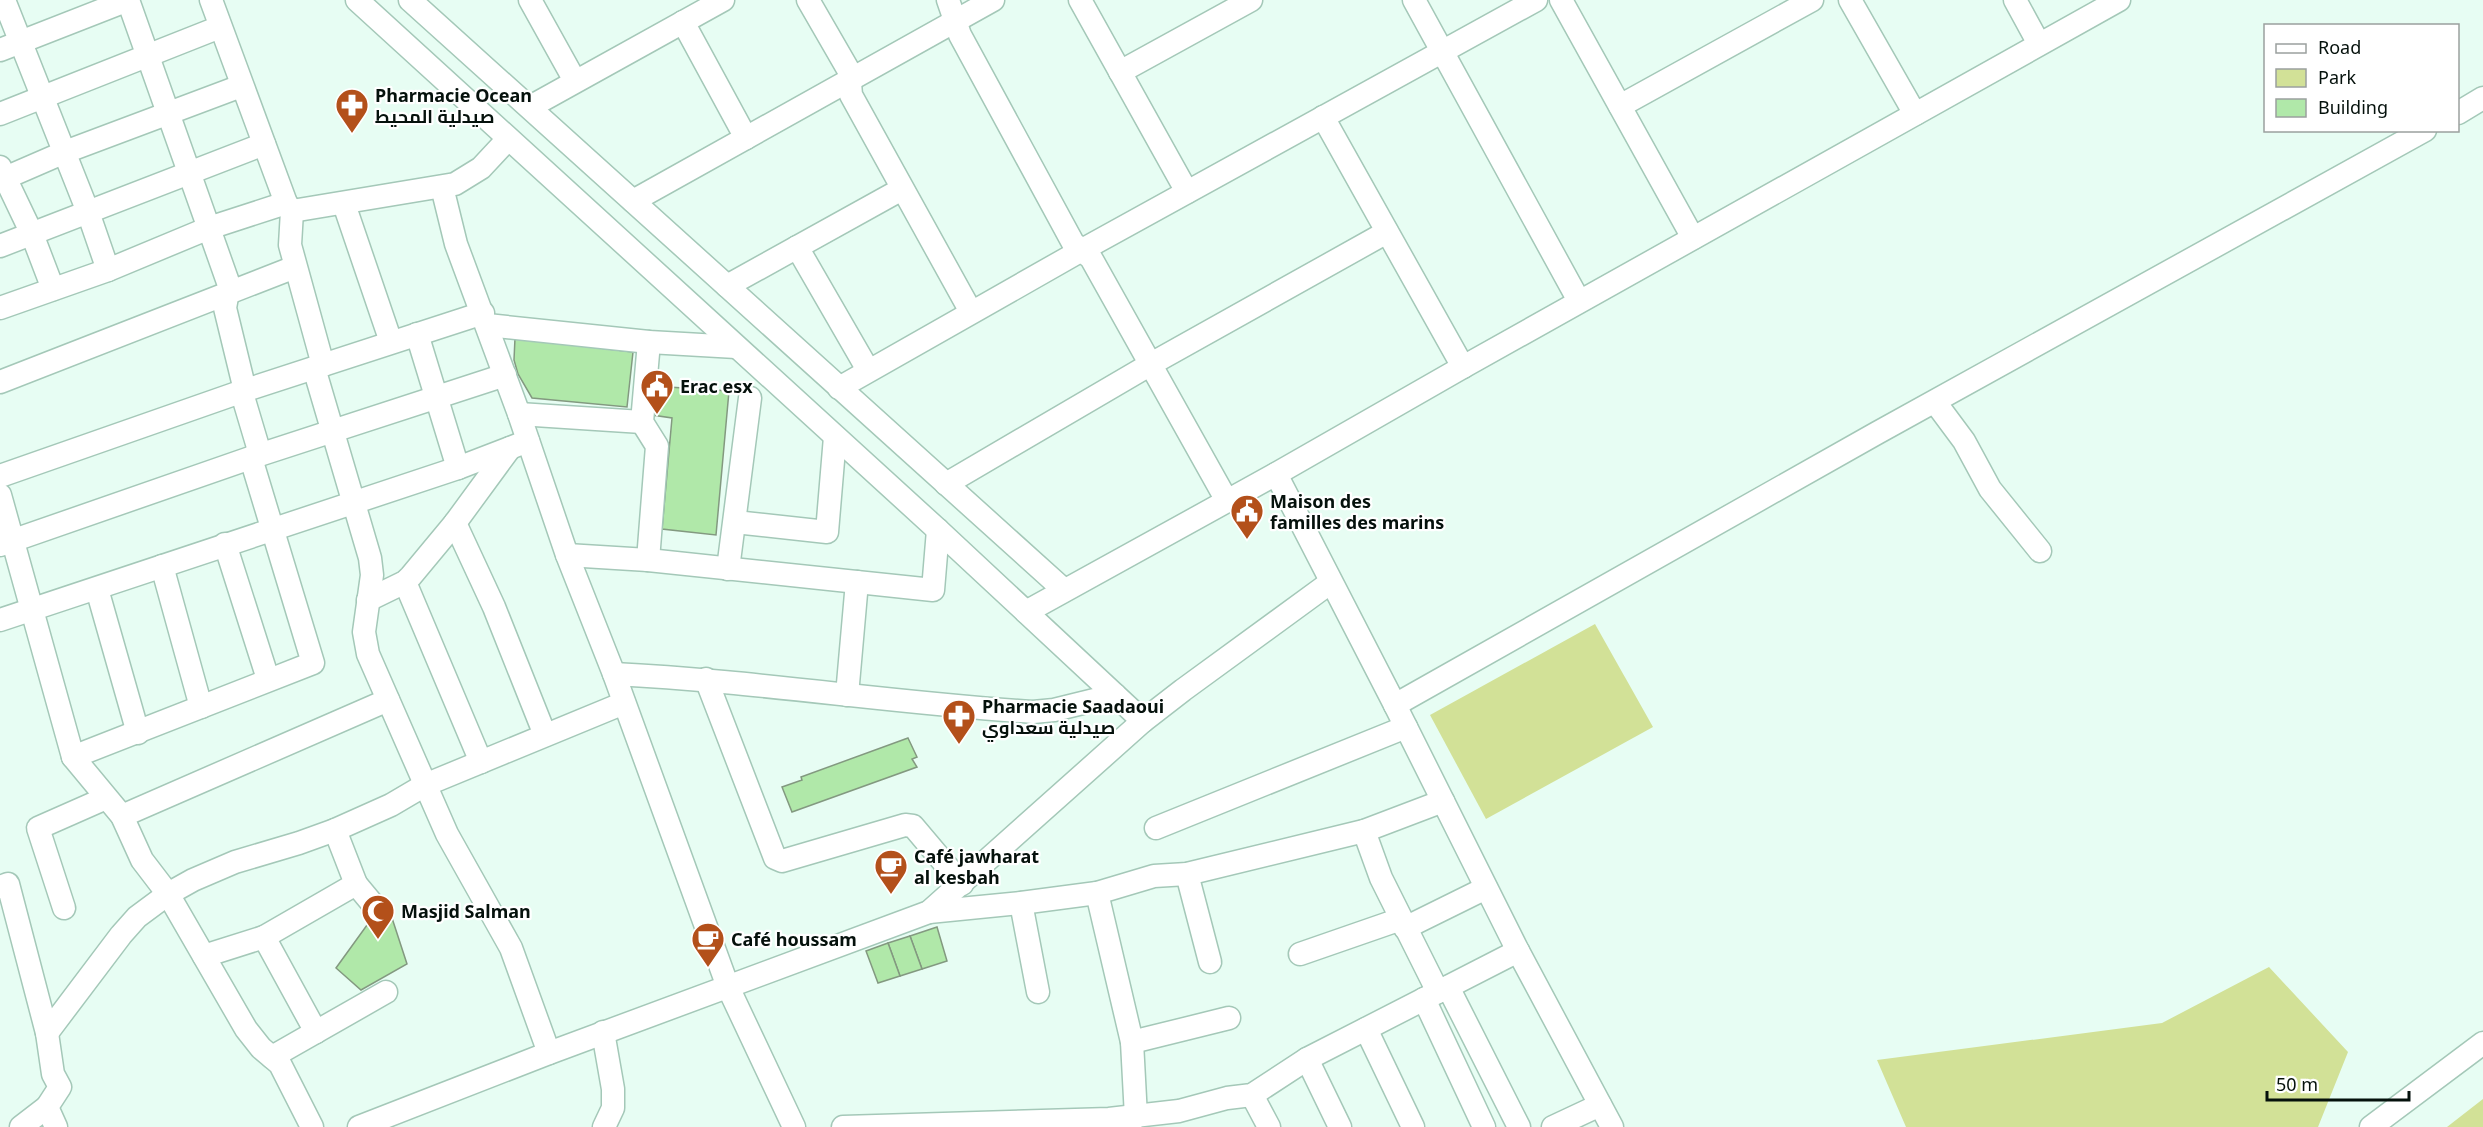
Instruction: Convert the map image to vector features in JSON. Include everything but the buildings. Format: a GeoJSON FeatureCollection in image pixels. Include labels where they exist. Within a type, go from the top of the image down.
{"type":"FeatureCollection","features":[{"type":"Feature","properties":{"kind":"street"},"geometry":{"type":"LineString","coordinates":[[4,0],[10,46],[42,95],[108,270]]}},
{"type":"Feature","properties":{"kind":"street"},"geometry":{"type":"LineString","coordinates":[[10,46],[128,0],[229,285],[225,308],[243,382],[244,400],[258,447],[253,465],[313,663],[138,734],[73,757]]}},
{"type":"Feature","properties":{"kind":"street"},"geometry":{"type":"LineString","coordinates":[[211,0],[289,207],[290,245],[318,367],[333,431],[370,558],[372,575],[364,632],[368,654],[447,834],[511,948],[549,1053]]}},
{"type":"Feature","properties":{"kind":"street"},"geometry":{"type":"LineString","coordinates":[[357,0],[938,530],[1143,721]]}},
{"type":"Feature","properties":{"kind":"street"},"geometry":{"type":"LineString","coordinates":[[530,0],[575,81]]}},
{"type":"Feature","properties":{"kind":"street"},"geometry":{"type":"LineString","coordinates":[[530,107],[723,0]]}},
{"type":"Feature","properties":{"kind":"street"},"geometry":{"type":"LineString","coordinates":[[808,0],[849,70],[850,95],[971,312]]}},
{"type":"Feature","properties":{"kind":"street"},"geometry":{"type":"LineString","coordinates":[[633,201],[850,81],[952,10],[993,0]]}},
{"type":"Feature","properties":{"kind":"street"},"geometry":{"type":"LineString","coordinates":[[1080,0],[1187,192]]}},
{"type":"Feature","properties":{"kind":"street"},"geometry":{"type":"LineString","coordinates":[[1120,72],[1251,0]]}},
{"type":"Feature","properties":{"kind":"street"},"geometry":{"type":"LineString","coordinates":[[1414,0],[1579,301]]}},
{"type":"Feature","properties":{"kind":"street"},"geometry":{"type":"LineString","coordinates":[[839,388],[1441,50],[1536,0]]}},
{"type":"Feature","properties":{"kind":"street"},"geometry":{"type":"LineString","coordinates":[[1561,0],[1693,238]]}},
{"type":"Feature","properties":{"kind":"street"},"geometry":{"type":"LineString","coordinates":[[1620,106],[1812,0]]}},
{"type":"Feature","properties":{"kind":"street"},"geometry":{"type":"LineString","coordinates":[[1850,0],[1915,114]]}},
{"type":"Feature","properties":{"kind":"street"},"geometry":{"type":"LineString","coordinates":[[2015,0],[2040,44]]}},
{"type":"Feature","properties":{"kind":"street"},"geometry":{"type":"LineString","coordinates":[[1026,612],[2119,0]]}},
{"type":"Feature","properties":{"kind":"street"},"geometry":{"type":"LineString","coordinates":[[380,21],[415,1],[1064,590]]}},
{"type":"Feature","properties":{"kind":"street"},"geometry":{"type":"LineString","coordinates":[[952,10],[960,35],[1073,243],[1091,258],[1227,501]]}},
{"type":"Feature","properties":{"kind":"street"},"geometry":{"type":"LineString","coordinates":[[683,22],[746,138]]}},
{"type":"Feature","properties":{"kind":"street"},"geometry":{"type":"LineString","coordinates":[[0,114],[42,95],[220,27]]}},
{"type":"Feature","properties":{"kind":"street"},"geometry":{"type":"LineString","coordinates":[[53,289],[32,234],[4,181],[65,152],[167,112],[242,86]]}},
{"type":"Feature","properties":{"kind":"street"},"geometry":{"type":"LineString","coordinates":[[2459,111],[2483,98]]}},
{"type":"Feature","properties":{"kind":"street"},"geometry":{"type":"LineString","coordinates":[[1323,117],[1463,367]]}},
{"type":"Feature","properties":{"kind":"street"},"geometry":{"type":"LineString","coordinates":[[1395,705],[2421,132]]}},
{"type":"Feature","properties":{"kind":"street"},"geometry":{"type":"LineString","coordinates":[[0,308],[108,270],[209,228],[289,207],[344,204],[442,187],[468,178],[481,168],[508,139]]}},
{"type":"Feature","properties":{"kind":"street"},"geometry":{"type":"LineString","coordinates":[[0,246],[189,171],[264,144]]}},
{"type":"Feature","properties":{"kind":"street"},"geometry":{"type":"LineString","coordinates":[[442,187],[456,244],[519,414],[519,445],[567,555],[614,674],[728,987],[794,1127]]}},
{"type":"Feature","properties":{"kind":"street"},"geometry":{"type":"LineString","coordinates":[[727,286],[902,189]]}},
{"type":"Feature","properties":{"kind":"street"},"geometry":{"type":"LineString","coordinates":[[344,204],[392,342]]}},
{"type":"Feature","properties":{"kind":"street"},"geometry":{"type":"LineString","coordinates":[[946,484],[1151,364],[1387,232]]}},
{"type":"Feature","properties":{"kind":"street"},"geometry":{"type":"LineString","coordinates":[[797,247],[868,370]]}},
{"type":"Feature","properties":{"kind":"street"},"geometry":{"type":"LineString","coordinates":[[0,382],[295,267]]}},
{"type":"Feature","properties":{"kind":"street"},"geometry":{"type":"LineString","coordinates":[[0,476],[243,391],[392,342],[485,319],[649,342],[736,347]]}},
{"type":"Feature","properties":{"kind":"street"},"geometry":{"type":"LineString","coordinates":[[417,334],[458,468]]}},
{"type":"Feature","properties":{"kind":"street"},"geometry":{"type":"LineString","coordinates":[[648,560],[657,446],[642,422],[649,342]]}},
{"type":"Feature","properties":{"kind":"street"},"geometry":{"type":"LineString","coordinates":[[6,542],[256,456],[504,375]]}},
{"type":"Feature","properties":{"kind":"street"},"geometry":{"type":"LineString","coordinates":[[728,569],[750,398]]}},
{"type":"Feature","properties":{"kind":"street"},"geometry":{"type":"LineString","coordinates":[[1935,402],[1964,441],[1990,489],[2040,551]]}},
{"type":"Feature","properties":{"kind":"street"},"geometry":{"type":"LineString","coordinates":[[519,414],[642,422]]}},
{"type":"Feature","properties":{"kind":"street"},"geometry":{"type":"LineString","coordinates":[[735,522],[827,532],[835,437]]}},
{"type":"Feature","properties":{"kind":"street"},"geometry":{"type":"LineString","coordinates":[[0,620],[458,468],[519,445]]}},
{"type":"Feature","properties":{"kind":"street"},"geometry":{"type":"LineString","coordinates":[[368,600],[405,582],[519,445]]}},
{"type":"Feature","properties":{"kind":"street"},"geometry":{"type":"LineString","coordinates":[[1276,474],[1518,951],[1612,1127]]}},
{"type":"Feature","properties":{"kind":"street"},"geometry":{"type":"LineString","coordinates":[[0,495],[6,542],[32,609],[73,757],[122,816],[142,860],[168,894],[217,983],[246,1029],[288,1076],[312,1127]]}},
{"type":"Feature","properties":{"kind":"street"},"geometry":{"type":"LineString","coordinates":[[455,523],[494,607],[545,735]]}},
{"type":"Feature","properties":{"kind":"street"},"geometry":{"type":"LineString","coordinates":[[567,555],[648,560],[933,590],[938,530]]}},
{"type":"Feature","properties":{"kind":"street"},"geometry":{"type":"LineString","coordinates":[[225,544],[268,680]]}},
{"type":"Feature","properties":{"kind":"street"},"geometry":{"type":"LineString","coordinates":[[162,566],[201,707]]}},
{"type":"Feature","properties":{"kind":"street"},"geometry":{"type":"LineString","coordinates":[[405,582],[481,762]]}},
{"type":"Feature","properties":{"kind":"street"},"geometry":{"type":"LineString","coordinates":[[847,695],[857,582]]}},
{"type":"Feature","properties":{"kind":"street"},"geometry":{"type":"LineString","coordinates":[[929,912],[1143,721],[1191,683],[1331,582]]}},
{"type":"Feature","properties":{"kind":"street"},"geometry":{"type":"LineString","coordinates":[[97,589],[138,734]]}},
{"type":"Feature","properties":{"kind":"street"},"geometry":{"type":"LineString","coordinates":[[614,674],[706,679],[847,695],[1033,711],[1054,710],[1115,695]]}},
{"type":"Feature","properties":{"kind":"street"},"geometry":{"type":"LineString","coordinates":[[706,679],[775,858],[782,861],[905,825],[913,826],[962,884]]}},
{"type":"Feature","properties":{"kind":"street"},"geometry":{"type":"LineString","coordinates":[[122,816],[388,700]]}},
{"type":"Feature","properties":{"kind":"street"},"geometry":{"type":"LineString","coordinates":[[47,1033],[120,935],[137,917],[193,879],[235,862],[335,830],[391,805],[425,785],[624,703]]}},
{"type":"Feature","properties":{"kind":"street"},"geometry":{"type":"LineString","coordinates":[[1156,828],[1406,727]]}},
{"type":"Feature","properties":{"kind":"street"},"geometry":{"type":"LineString","coordinates":[[64,908],[38,828],[106,798]]}},
{"type":"Feature","properties":{"kind":"street"},"geometry":{"type":"LineString","coordinates":[[360,1127],[603,1032],[929,912],[1098,893],[1154,876],[1187,873],[1364,831],[1443,801]]}},
{"type":"Feature","properties":{"kind":"street"},"geometry":{"type":"LineString","coordinates":[[335,830],[356,884],[376,908]]}},
{"type":"Feature","properties":{"kind":"street"},"geometry":{"type":"LineString","coordinates":[[1364,831],[1381,878],[1437,993],[1519,1127]]}},
{"type":"Feature","properties":{"kind":"street"},"geometry":{"type":"LineString","coordinates":[[1187,873],[1210,962]]}},
{"type":"Feature","properties":{"kind":"street"},"geometry":{"type":"LineString","coordinates":[[0,887],[8,884],[47,1033],[50,1062],[60,1087],[52,1117],[21,1127]]}},
{"type":"Feature","properties":{"kind":"street"},"geometry":{"type":"LineString","coordinates":[[204,956],[264,938],[356,884]]}},
{"type":"Feature","properties":{"kind":"street"},"geometry":{"type":"LineString","coordinates":[[1300,954],[1403,923],[1486,888]]}},
{"type":"Feature","properties":{"kind":"street"},"geometry":{"type":"LineString","coordinates":[[1098,893],[1132,1042],[1136,1117]]}},
{"type":"Feature","properties":{"kind":"street"},"geometry":{"type":"LineString","coordinates":[[1021,903],[1038,992]]}},
{"type":"Feature","properties":{"kind":"street"},"geometry":{"type":"LineString","coordinates":[[264,938],[316,1032]]}},
{"type":"Feature","properties":{"kind":"street"},"geometry":{"type":"LineString","coordinates":[[843,1127],[931,1123],[1016,1124],[1136,1117],[1179,1111],[1227,1098],[1252,1095],[1307,1059],[1518,951]]}},
{"type":"Feature","properties":{"kind":"street"},"geometry":{"type":"LineString","coordinates":[[272,1057],[386,992]]}},
{"type":"Feature","properties":{"kind":"street"},"geometry":{"type":"LineString","coordinates":[[1437,993],[1484,1127]]}},
{"type":"Feature","properties":{"kind":"street"},"geometry":{"type":"LineString","coordinates":[[1132,1042],[1229,1018]]}},
{"type":"Feature","properties":{"kind":"street"},"geometry":{"type":"LineString","coordinates":[[1366,1029],[1413,1127]]}},
{"type":"Feature","properties":{"kind":"street"},"geometry":{"type":"LineString","coordinates":[[603,1032],[613,1099],[613,1108],[604,1127]]}},
{"type":"Feature","properties":{"kind":"street"},"geometry":{"type":"LineString","coordinates":[[2371,1127],[2483,1043]]}},
{"type":"Feature","properties":{"kind":"street"},"geometry":{"type":"LineString","coordinates":[[1307,1059],[1340,1127]]}},
{"type":"Feature","properties":{"kind":"street"},"geometry":{"type":"LineString","coordinates":[[1252,1095],[1269,1127]]}},
{"type":"Feature","properties":{"kind":"street"},"geometry":{"type":"LineString","coordinates":[[1553,1127],[1600,1105]]}},
{"type":"Feature","properties":{"kind":"green space"},"geometry":{"type":"Polygon","coordinates":[[[1595,624],[1653,727],[1486,819],[1430,715],[1595,624]]]}},
{"type":"Feature","properties":{"kind":"green space"},"geometry":{"type":"Polygon","coordinates":[[[2269,967],[2348,1052],[2318,1127],[1906,1127],[1877,1060],[2162,1023],[2269,967]]]}},
{"type":"Feature","properties":{"kind":"green space"},"geometry":{"type":"Polygon","coordinates":[[[2483,1099],[2483,1127],[2447,1127],[2483,1099]]]}},
{"type":"Feature","properties":{"kind":"place","name":"Pharmacie Ocean صيدلية المحيط"},"geometry":{"type":"Point","coordinates":[352,134]}},
{"type":"Feature","properties":{"kind":"place","name":"Erac esx"},"geometry":{"type":"Point","coordinates":[657,415]}},
{"type":"Feature","properties":{"kind":"place","name":"Maison des familles des marins"},"geometry":{"type":"Point","coordinates":[1247,540]}},
{"type":"Feature","properties":{"kind":"place","name":"Pharmacie Saadaoui صيدلية سعداوي"},"geometry":{"type":"Point","coordinates":[959,745]}},
{"type":"Feature","properties":{"kind":"place","name":"Café jawharat al kesbah"},"geometry":{"type":"Point","coordinates":[891,895]}},
{"type":"Feature","properties":{"kind":"place","name":"Masjid Salman"},"geometry":{"type":"Point","coordinates":[378,940]}},
{"type":"Feature","properties":{"kind":"place","name":"Café houssam"},"geometry":{"type":"Point","coordinates":[708,968]}}]}
